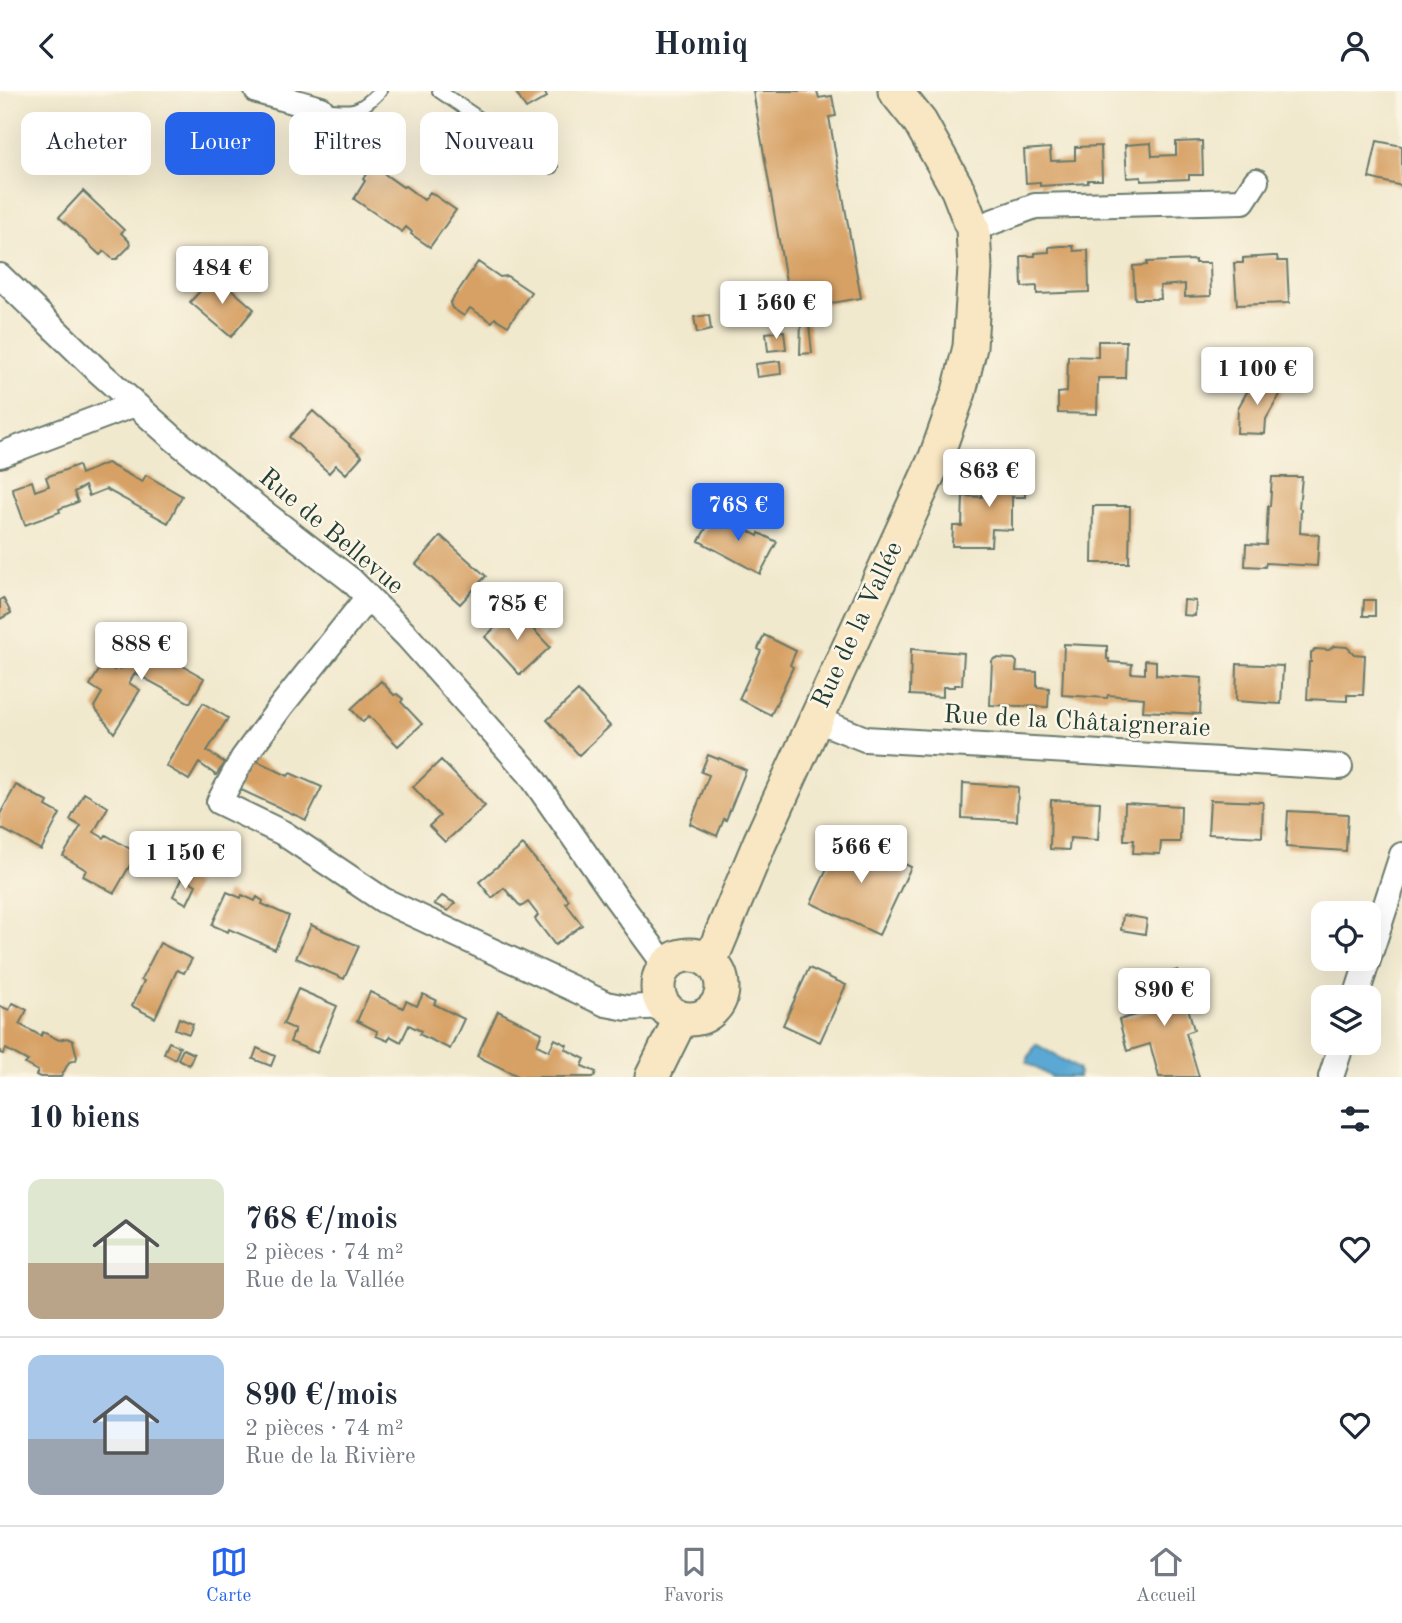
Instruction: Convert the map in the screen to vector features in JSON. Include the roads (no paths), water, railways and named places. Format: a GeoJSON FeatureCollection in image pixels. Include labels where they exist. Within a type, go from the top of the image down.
{"type":"FeatureCollection","features":[{"type":"Feature","properties":{"kind":"street"},"geometry":{"type":"LineString","coordinates":[[257,91],[321,109]]}},
{"type":"Feature","properties":{"kind":"street","name":"Rue de la Vallée"},"geometry":{"type":"LineString","coordinates":[[710,962],[815,719],[936,457],[959,392],[970,347],[975,268],[973,229],[958,190],[920,122],[895,91]]}},
{"type":"Feature","properties":{"kind":"street"},"geometry":{"type":"LineString","coordinates":[[973,229],[1035,206],[1243,201],[1256,181]]}},
{"type":"Feature","properties":{"kind":"street","name":"Rue de Bellevue"},"geometry":{"type":"LineString","coordinates":[[0,276],[97,370],[173,438],[351,580],[407,636],[529,773],[666,966]]}},
{"type":"Feature","properties":{"kind":"street"},"geometry":{"type":"LineString","coordinates":[[0,456],[135,404]]}},
{"type":"Feature","properties":{"kind":"street"},"geometry":{"type":"LineString","coordinates":[[368,597],[243,758],[219,803],[283,833],[383,900],[606,1004],[673,1012],[692,1019],[702,1016],[712,1010],[721,991],[721,980],[710,962],[692,955],[682,956],[666,966],[660,975],[659,996],[673,1012]]}},
{"type":"Feature","properties":{"kind":"street","name":"Rue de la Châtaigneraie"},"geometry":{"type":"LineString","coordinates":[[815,719],[865,739],[1340,767]]}},
{"type":"Feature","properties":{"kind":"street"},"geometry":{"type":"LineString","coordinates":[[1360,985],[1402,855]]}},
{"type":"Feature","properties":{"kind":"street"},"geometry":{"type":"LineString","coordinates":[[652,1077],[673,1012]]}},
{"type":"Feature","properties":{"kind":"street"},"geometry":{"type":"LineString","coordinates":[[1331,1077],[1338,1055]]}},
{"type":"Feature","properties":{"kind":"lane"},"geometry":{"type":"LineString","coordinates":[[321,109],[348,111],[366,106],[380,91]]}},
{"type":"Feature","properties":{"kind":"lane"},"geometry":{"type":"LineString","coordinates":[[439,91],[470,112]]}},
{"type":"Feature","properties":{"kind":"water"},"geometry":{"type":"Polygon","coordinates":[[[1036,1044],[1078,1069],[1078,1077],[1051,1077],[1026,1062],[1036,1044]]]}}]}
